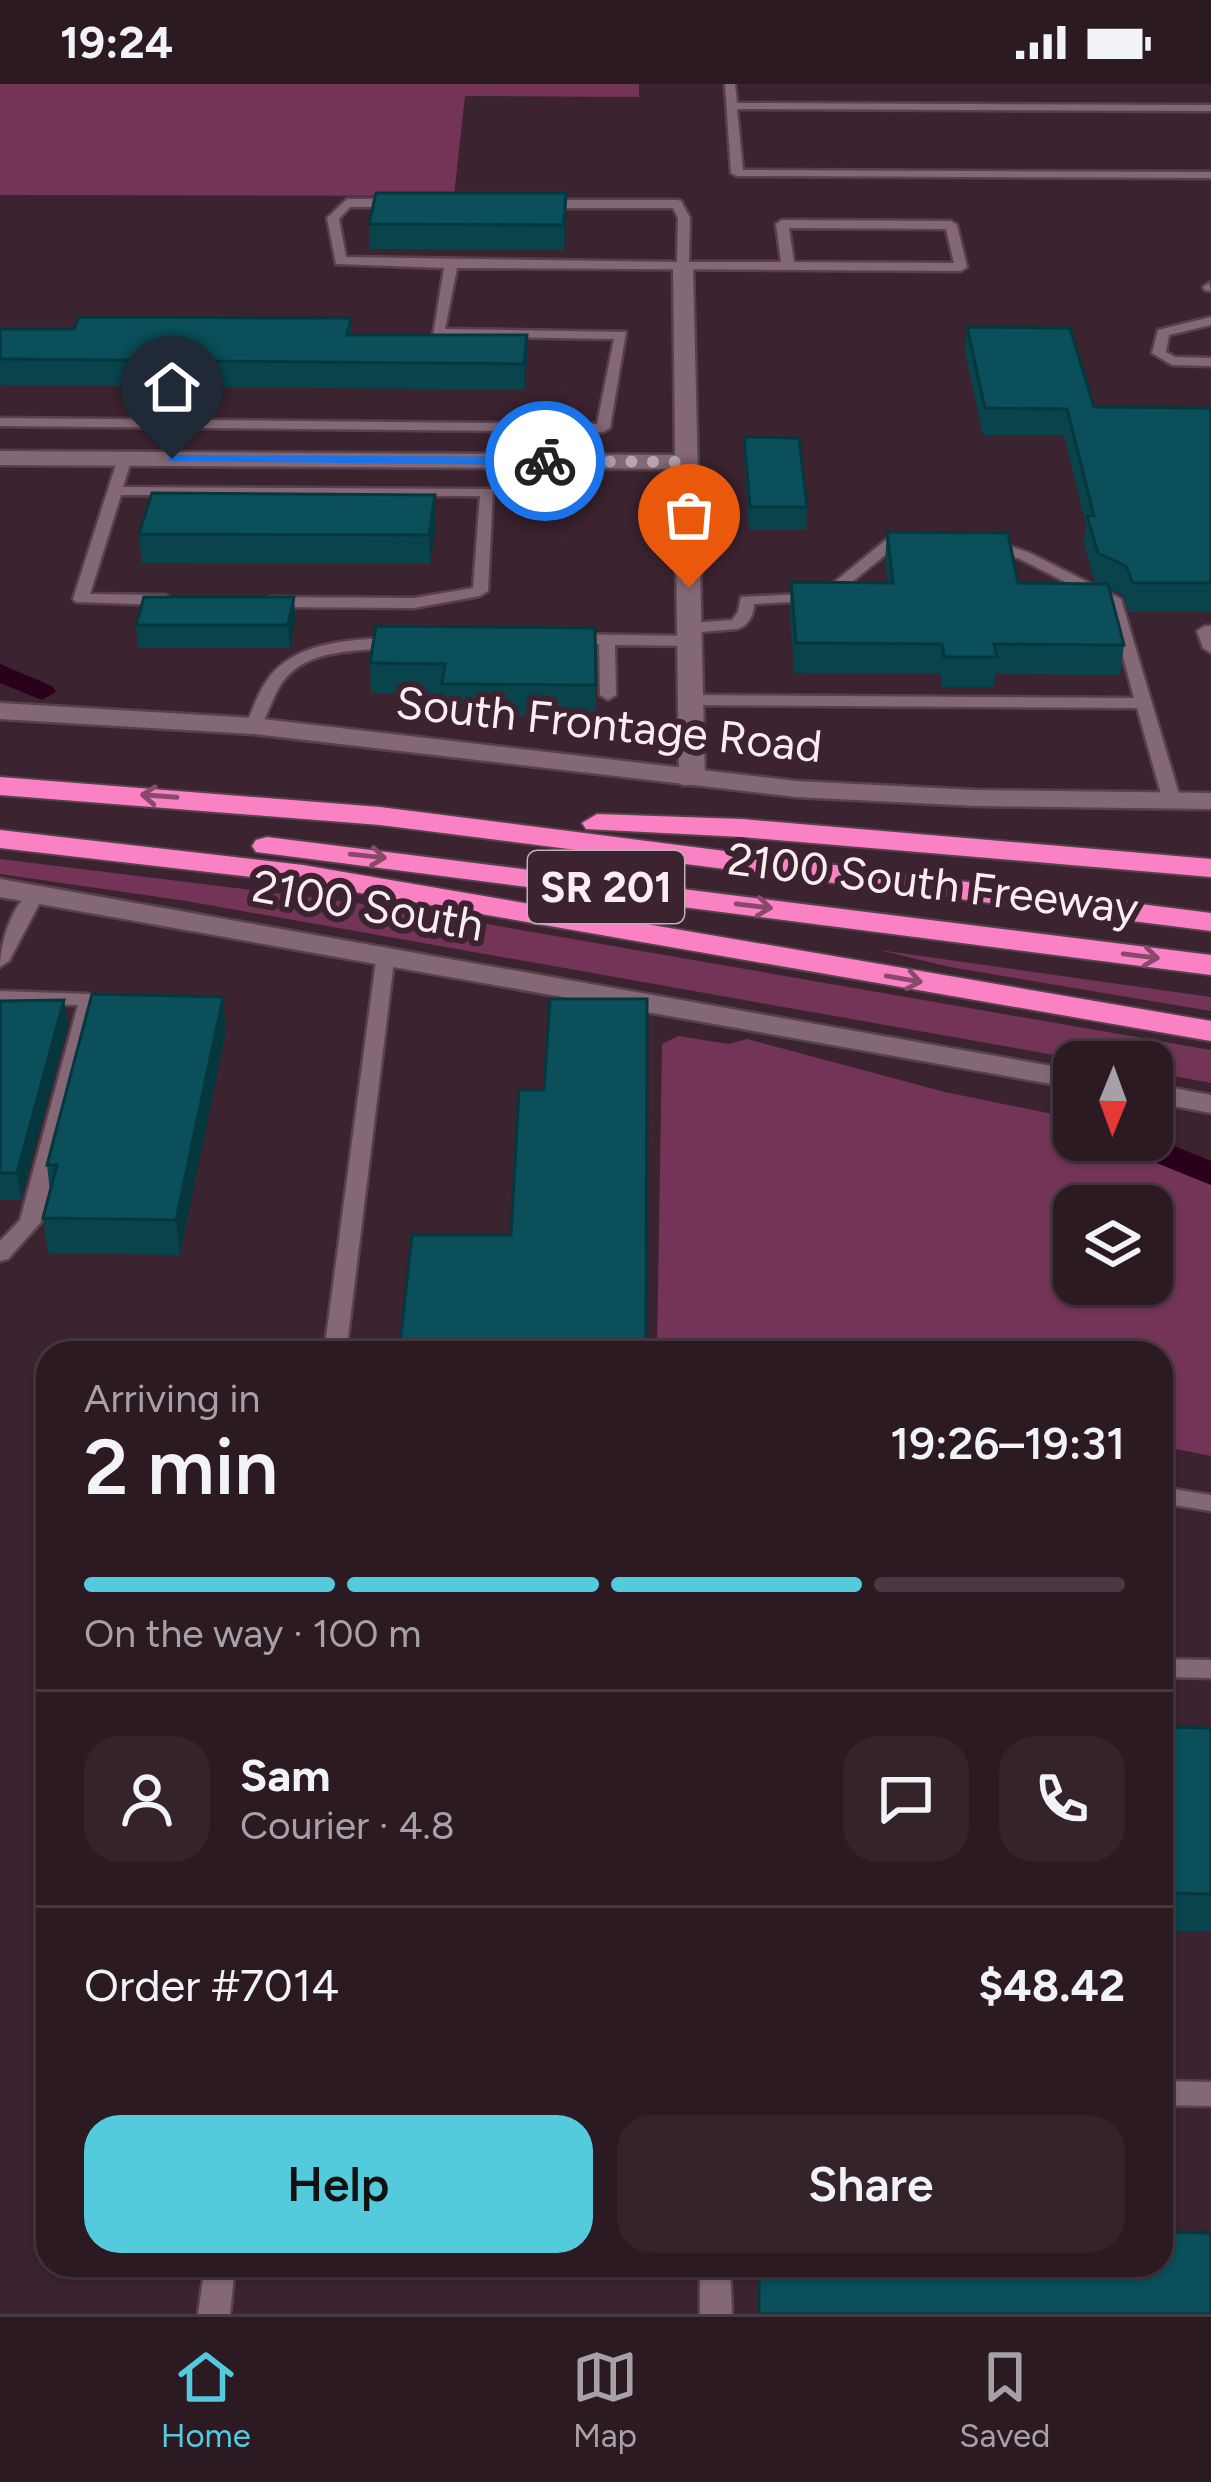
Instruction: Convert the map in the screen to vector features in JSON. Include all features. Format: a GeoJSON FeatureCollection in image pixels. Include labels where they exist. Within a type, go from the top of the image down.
{"type":"FeatureCollection","features":[{"type":"Feature","properties":{"kind":"highway","name":"2100 South Freeway"},"geometry":{"type":"LineString","coordinates":[[0,786],[276,805],[1211,922]]}},
{"type":"Feature","properties":{"kind":"highway"},"geometry":{"type":"LineString","coordinates":[[276,805],[742,828],[1211,868]]}},
{"type":"Feature","properties":{"kind":"highway","name":"2100 South Freeway"},"geometry":{"type":"LineString","coordinates":[[0,824],[380,857],[1211,965]]}},
{"type":"Feature","properties":{"kind":"highway"},"geometry":{"type":"LineString","coordinates":[[0,839],[303,874],[1211,1031]]}},
{"type":"Feature","properties":{"kind":"street"},"geometry":{"type":"LineString","coordinates":[[683,265],[692,778]]}},
{"type":"Feature","properties":{"kind":"street"},"geometry":{"type":"LineString","coordinates":[[0,458],[687,462]]}},
{"type":"Feature","properties":{"kind":"street","name":"South Frontage Road"},"geometry":{"type":"LineString","coordinates":[[0,711],[254,726],[692,778],[896,795],[1211,801]]}},
{"type":"Feature","properties":{"kind":"street","name":"2100 South"},"geometry":{"type":"LineString","coordinates":[[0,888],[1053,1075]]}},
{"type":"Feature","properties":{"kind":"street"},"geometry":{"type":"LineString","coordinates":[[1173,1098],[1211,1104]]}},
{"type":"Feature","properties":{"kind":"lane"},"geometry":{"type":"LineString","coordinates":[[730,84],[737,173],[1211,176]]}},
{"type":"Feature","properties":{"kind":"lane"},"geometry":{"type":"LineString","coordinates":[[731,106],[1211,108]]}},
{"type":"Feature","properties":{"kind":"lane"},"geometry":{"type":"LineString","coordinates":[[417,203],[346,203],[333,218],[340,261],[451,264],[683,265],[788,266],[961,267],[951,225],[909,224],[782,224],[788,266]]}},
{"type":"Feature","properties":{"kind":"lane"},"geometry":{"type":"LineString","coordinates":[[536,204],[677,205],[684,218],[683,265]]}},
{"type":"Feature","properties":{"kind":"lane"},"geometry":{"type":"LineString","coordinates":[[0,422],[603,428],[621,335],[438,333],[451,264]]}},
{"type":"Feature","properties":{"kind":"lane"},"geometry":{"type":"LineString","coordinates":[[1211,321],[1163,333],[1158,344],[1159,353],[1172,361],[1211,362]]}},
{"type":"Feature","properties":{"kind":"lane"},"geometry":{"type":"LineString","coordinates":[[125,458],[81,599],[176,601]]}},
{"type":"Feature","properties":{"kind":"lane"},"geometry":{"type":"LineString","coordinates":[[115,491],[488,492],[480,591],[414,603],[248,601]]}},
{"type":"Feature","properties":{"kind":"lane"},"geometry":{"type":"LineString","coordinates":[[539,640],[690,635],[737,624],[746,613],[746,600],[825,597],[892,542],[932,543]]}},
{"type":"Feature","properties":{"kind":"lane"},"geometry":{"type":"LineString","coordinates":[[972,543],[993,543],[1025,556],[1116,602],[1172,801]]}},
{"type":"Feature","properties":{"kind":"lane"},"geometry":{"type":"LineString","coordinates":[[1211,631],[1205,631],[1211,648]]}},
{"type":"Feature","properties":{"kind":"lane"},"geometry":{"type":"LineString","coordinates":[[607,640],[608,695]]}},
{"type":"Feature","properties":{"kind":"lane"},"geometry":{"type":"LineString","coordinates":[[254,726],[274,682],[288,666],[338,650],[427,642]]}},
{"type":"Feature","properties":{"kind":"lane"},"geometry":{"type":"LineString","coordinates":[[691,700],[1144,703]]}},
{"type":"Feature","properties":{"kind":"lane"},"geometry":{"type":"LineString","coordinates":[[0,961],[36,893]]}},
{"type":"Feature","properties":{"kind":"lane"},"geometry":{"type":"LineString","coordinates":[[337,1341],[386,953]]}},
{"type":"Feature","properties":{"kind":"lane"},"geometry":{"type":"LineString","coordinates":[[0,997],[89,1000],[30,1222],[0,1254]]}},
{"type":"Feature","properties":{"kind":"lane"},"geometry":{"type":"LineString","coordinates":[[1173,1497],[1211,1503]]}},
{"type":"Feature","properties":{"kind":"lane"},"geometry":{"type":"LineString","coordinates":[[1173,1668],[1211,1669]]}},
{"type":"Feature","properties":{"kind":"lane"},"geometry":{"type":"LineString","coordinates":[[1173,2093],[1211,2094]]}},
{"type":"Feature","properties":{"kind":"lane"},"geometry":{"type":"LineString","coordinates":[[214,2314],[219,2277]]}},
{"type":"Feature","properties":{"kind":"lane"},"geometry":{"type":"LineString","coordinates":[[715,2277],[716,2314]]}},
{"type":"Feature","properties":{"kind":"shaded area"},"geometry":{"type":"Polygon","coordinates":[[[0,84],[639,84],[639,97],[465,96],[454,196],[0,195],[0,84]]]}},
{"type":"Feature","properties":{"kind":"shaded area"},"geometry":{"type":"Polygon","coordinates":[[[0,859],[389,907],[1159,1041],[1053,1041],[1053,1055],[186,901],[0,874],[0,859]]]}},
{"type":"Feature","properties":{"kind":"shaded area"},"geometry":{"type":"Polygon","coordinates":[[[879,950],[1211,997],[1211,1011],[950,967],[879,950]]]}},
{"type":"Feature","properties":{"kind":"shaded area"},"geometry":{"type":"Polygon","coordinates":[[[678,1036],[729,1044],[747,1039],[945,1092],[1053,1114],[1053,1161],[1163,1161],[1211,1182],[1211,1456],[1173,1448],[1173,1341],[657,1341],[662,1044],[678,1036]]]}},
{"type":"Feature","properties":{"kind":"shaded area"},"geometry":{"type":"Polygon","coordinates":[[[1173,1043],[1211,1050],[1211,1083],[1173,1076],[1173,1043]]]}},
{"type":"Feature","properties":{"kind":"building"},"geometry":{"type":"Polygon","coordinates":[[[376,193],[566,193],[564,225],[369,224],[376,193]]]}},
{"type":"Feature","properties":{"kind":"building"},"geometry":{"type":"Polygon","coordinates":[[[79,317],[351,318],[347,335],[527,335],[524,364],[0,359],[0,329],[74,329],[79,317]]]}},
{"type":"Feature","properties":{"kind":"building"},"geometry":{"type":"Polygon","coordinates":[[[967,327],[1070,328],[1094,407],[1211,408],[1211,583],[1133,583],[1126,566],[1098,553],[1087,516],[1094,516],[1067,409],[985,408],[967,327]]]}},
{"type":"Feature","properties":{"kind":"building"},"geometry":{"type":"Polygon","coordinates":[[[744,437],[799,438],[807,507],[750,507],[744,437]]]}},
{"type":"Feature","properties":{"kind":"building"},"geometry":{"type":"Polygon","coordinates":[[[152,493],[435,495],[429,535],[139,534],[152,493]]]}},
{"type":"Feature","properties":{"kind":"building"},"geometry":{"type":"Polygon","coordinates":[[[887,532],[1008,533],[1018,583],[1108,584],[1124,645],[994,644],[997,657],[944,657],[942,644],[796,643],[791,582],[893,583],[887,532]]]}},
{"type":"Feature","properties":{"kind":"building"},"geometry":{"type":"Polygon","coordinates":[[[144,597],[294,597],[288,625],[136,625],[144,597]]]}},
{"type":"Feature","properties":{"kind":"building"},"geometry":{"type":"Polygon","coordinates":[[[376,626],[595,628],[596,685],[442,684],[445,664],[370,663],[376,626]]]}},
{"type":"Feature","properties":{"kind":"building"},"geometry":{"type":"Polygon","coordinates":[[[92,994],[223,997],[176,1220],[43,1218],[57,1165],[47,1165],[92,994]]]}},
{"type":"Feature","properties":{"kind":"building"},"geometry":{"type":"Polygon","coordinates":[[[550,999],[647,999],[646,1341],[400,1341],[412,1235],[511,1235],[519,1090],[544,1090],[550,999]]]}},
{"type":"Feature","properties":{"kind":"building"},"geometry":{"type":"Polygon","coordinates":[[[64,1000],[17,1173],[0,1173],[0,1001],[64,1000]]]}},
{"type":"Feature","properties":{"kind":"building"},"geometry":{"type":"Polygon","coordinates":[[[1173,1727],[1211,1728],[1211,1894],[1173,1893],[1173,1727]]]}},
{"type":"Feature","properties":{"kind":"building"},"geometry":{"type":"Polygon","coordinates":[[[1173,2232],[1211,2233],[1211,2314],[759,2314],[759,2277],[1173,2277],[1173,2232]]]}},
{"type":"Feature","properties":{"kind":"waterway"},"geometry":{"type":"LineString","coordinates":[[0,672],[42,692]]}},
{"type":"Feature","properties":{"kind":"waterway"},"geometry":{"type":"LineString","coordinates":[[1173,1158],[1211,1174]]}},
{"type":"Feature","properties":{"kind":"way so far"},"geometry":{"type":"LineString","coordinates":[[545,461],[687,462],[689,587]]}},
{"type":"Feature","properties":{"kind":"route"},"geometry":{"type":"LineString","coordinates":[[172,459],[545,461]]}}]}
